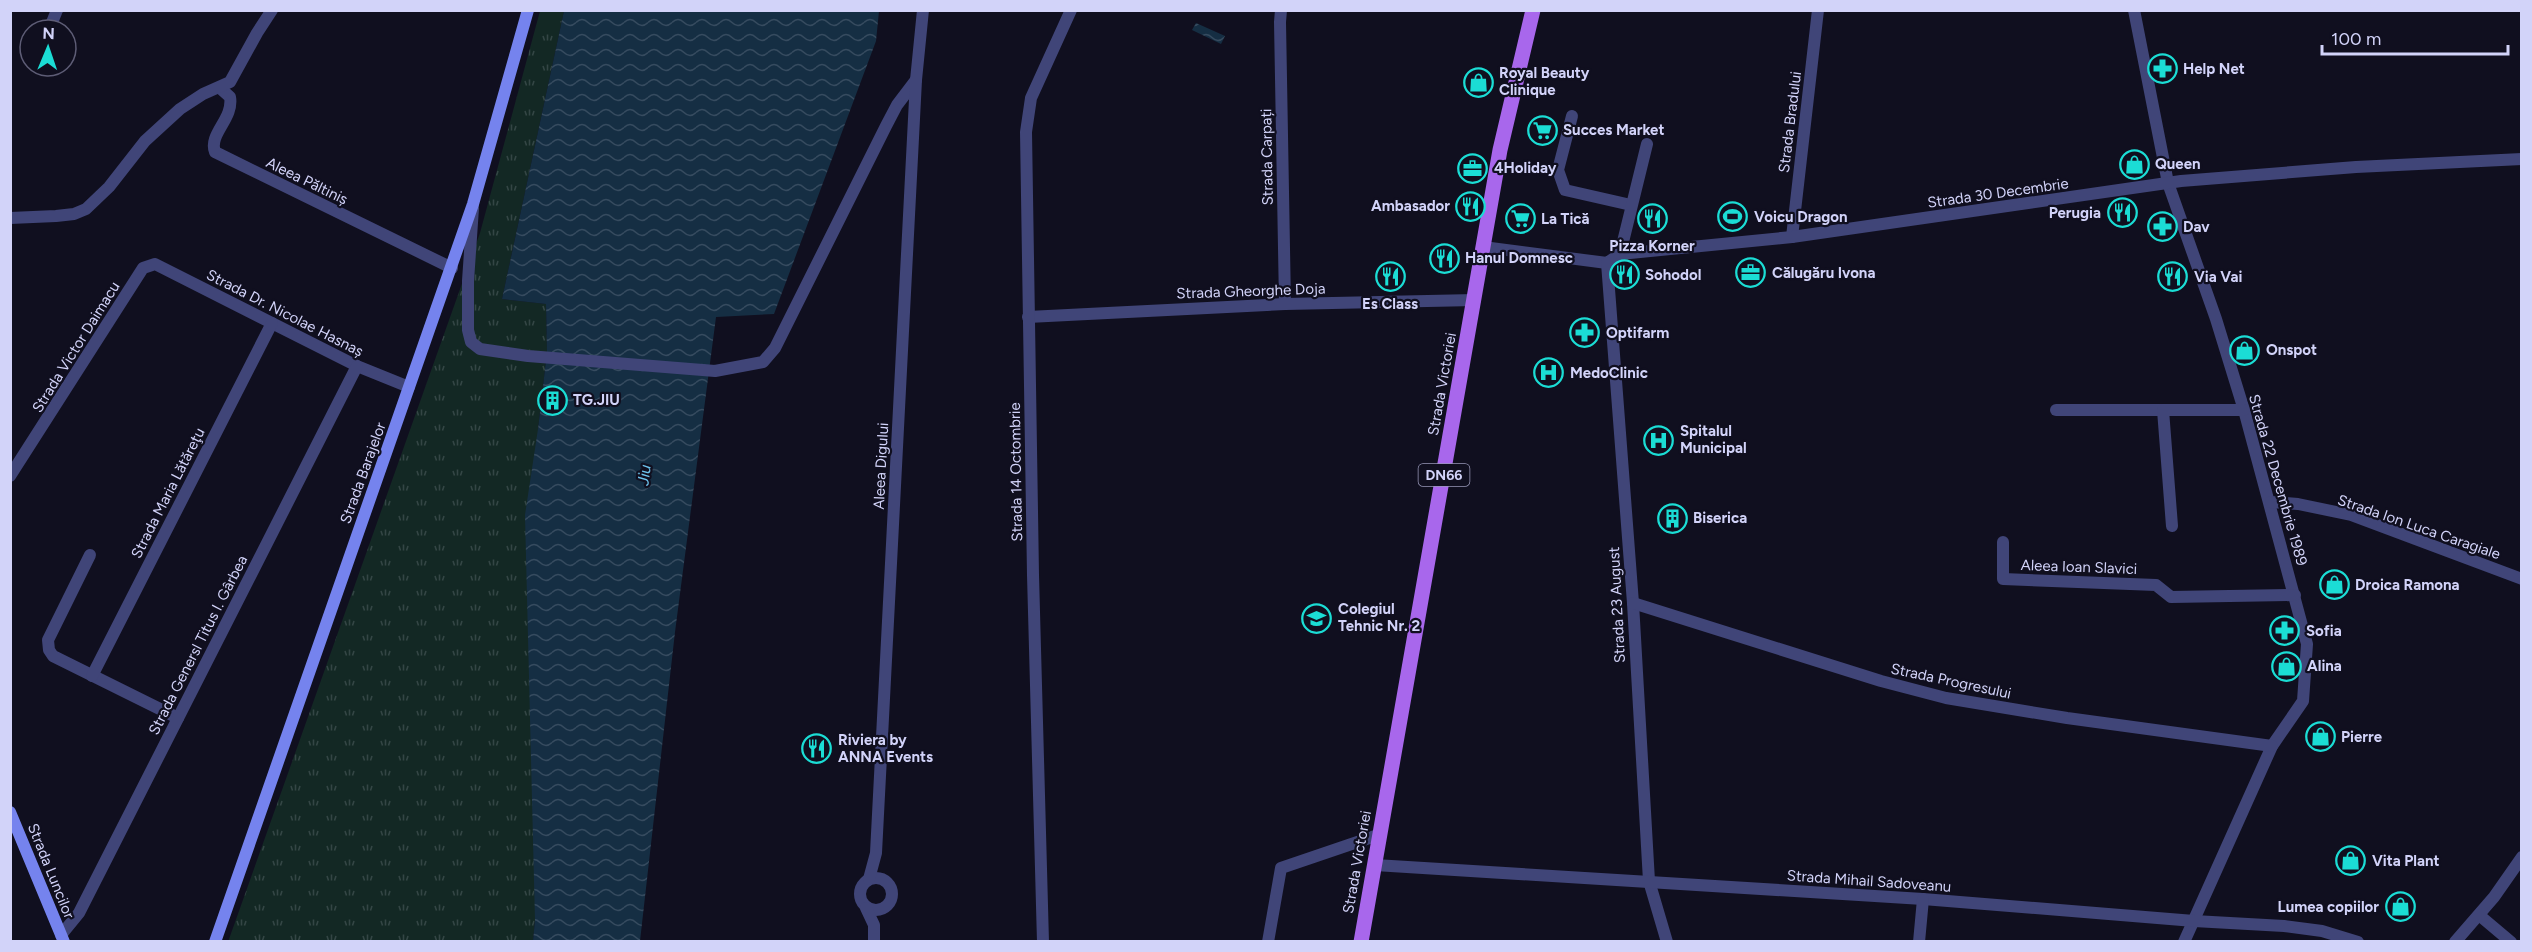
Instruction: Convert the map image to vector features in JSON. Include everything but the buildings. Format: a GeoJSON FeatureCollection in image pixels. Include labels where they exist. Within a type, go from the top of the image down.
{"type":"FeatureCollection","features":[{"type":"Feature","properties":{"kind":"main road","name":"Strada Barajelor"},"geometry":{"type":"LineString","coordinates":[[215,942],[452,268],[473,204],[528,10]]}},
{"type":"Feature","properties":{"kind":"main road","name":"Strada Victoriei"},"geometry":{"type":"LineString","coordinates":[[1361,942],[1504,127],[1533,10]]}},
{"type":"Feature","properties":{"kind":"main road","name":"Strada Luncilor"},"geometry":{"type":"LineString","coordinates":[[10,812],[63,938]]}},
{"type":"Feature","properties":{"kind":"street"},"geometry":{"type":"LineString","coordinates":[[10,218],[57,216],[86,209],[109,187],[145,141],[180,109],[203,94],[230,82],[256,33],[272,10]]}},
{"type":"Feature","properties":{"kind":"street","name":"Aleea Digului"},"geometry":{"type":"LineString","coordinates":[[869,879],[876,853],[916,80],[923,10]]}},
{"type":"Feature","properties":{"kind":"street","name":"Strada 14 Octombrie"},"geometry":{"type":"LineString","coordinates":[[1043,942],[1028,317],[1028,115],[1031,99],[1071,10]]}},
{"type":"Feature","properties":{"kind":"street","name":"Strada Carpați"},"geometry":{"type":"LineString","coordinates":[[1281,10],[1284,304]]}},
{"type":"Feature","properties":{"kind":"street","name":"Strada Bradului"},"geometry":{"type":"LineString","coordinates":[[1792,237],[1818,10]]}},
{"type":"Feature","properties":{"kind":"street","name":"Strada 22 Decembrie 1989"},"geometry":{"type":"LineString","coordinates":[[2134,10],[2168,183],[2216,319],[2244,410],[2271,502],[2307,644],[2303,701],[2272,746],[2184,942]]}},
{"type":"Feature","properties":{"kind":"street"},"geometry":{"type":"LineString","coordinates":[[473,204],[468,281],[468,330],[471,342],[480,349],[528,356],[715,372],[763,362],[775,348],[897,105],[916,80]]}},
{"type":"Feature","properties":{"kind":"street","name":"Aleea Păltiniș"},"geometry":{"type":"LineString","coordinates":[[220,88],[230,97],[231,103],[227,119],[213,142],[215,152],[452,268]]}},
{"type":"Feature","properties":{"kind":"street"},"geometry":{"type":"LineString","coordinates":[[1572,116],[1558,170],[1565,190],[1631,205]]}},
{"type":"Feature","properties":{"kind":"street"},"geometry":{"type":"LineString","coordinates":[[1620,254],[1647,144]]}},
{"type":"Feature","properties":{"kind":"street","name":"Strada 30 Decembrie"},"geometry":{"type":"LineString","coordinates":[[1607,263],[1620,254],[1792,237],[2168,183],[2356,167],[2522,159]]}},
{"type":"Feature","properties":{"kind":"street"},"geometry":{"type":"LineString","coordinates":[[1483,247],[1607,263]]}},
{"type":"Feature","properties":{"kind":"street","name":"Strada 23 August"},"geometry":{"type":"LineString","coordinates":[[1607,263],[1633,603],[1649,881],[1667,942]]}},
{"type":"Feature","properties":{"kind":"street","name":"Strada Dr. Nicolae Hasnaș"},"geometry":{"type":"LineString","coordinates":[[149,265],[155,264],[357,366],[410,387]]}},
{"type":"Feature","properties":{"kind":"street","name":"Strada Victor Daimacu"},"geometry":{"type":"LineString","coordinates":[[10,476],[143,268],[149,265]]}},
{"type":"Feature","properties":{"kind":"street","name":"Strada Gheorghe Doja"},"geometry":{"type":"LineString","coordinates":[[1028,317],[1284,304],[1475,300]]}},
{"type":"Feature","properties":{"kind":"street","name":"Strada Maria Lătăreţu"},"geometry":{"type":"LineString","coordinates":[[92,676],[272,323]]}},
{"type":"Feature","properties":{"kind":"street","name":"Strada Genersl Titus I. Gârbea"},"geometry":{"type":"LineString","coordinates":[[63,938],[79,913],[357,366]]}},
{"type":"Feature","properties":{"kind":"street"},"geometry":{"type":"LineString","coordinates":[[2056,410],[2244,410]]}},
{"type":"Feature","properties":{"kind":"street"},"geometry":{"type":"LineString","coordinates":[[2163,410],[2172,525]]}},
{"type":"Feature","properties":{"kind":"street","name":"Strada Ion Luca Caragiale"},"geometry":{"type":"LineString","coordinates":[[2271,502],[2298,504],[2350,515],[2522,579]]}},
{"type":"Feature","properties":{"kind":"street","name":"Aleea Ioan Slavici"},"geometry":{"type":"LineString","coordinates":[[2003,542],[2003,579],[2156,585],[2171,597],[2295,595]]}},
{"type":"Feature","properties":{"kind":"street"},"geometry":{"type":"LineString","coordinates":[[90,555],[48,640],[48,650],[53,656],[178,718]]}},
{"type":"Feature","properties":{"kind":"street","name":"Strada Progresului"},"geometry":{"type":"LineString","coordinates":[[1633,603],[1881,681],[1946,698],[2067,718],[2272,746]]}},
{"type":"Feature","properties":{"kind":"street"},"geometry":{"type":"LineString","coordinates":[[1268,942],[1281,868],[1381,834]]}},
{"type":"Feature","properties":{"kind":"street","name":"Aleea Digului"},"geometry":{"type":"LineString","coordinates":[[876,853],[886,881]]}},
{"type":"Feature","properties":{"kind":"street"},"geometry":{"type":"LineString","coordinates":[[2455,942],[2479,915],[2522,857]]}},
{"type":"Feature","properties":{"kind":"street","name":"Strada Mihail Sadoveanu"},"geometry":{"type":"LineString","coordinates":[[1375,865],[1923,899],[2307,928],[2358,942]]}},
{"type":"Feature","properties":{"kind":"street"},"geometry":{"type":"LineString","coordinates":[[874,925],[893,896],[886,881],[878,877],[862,884],[859,892],[860,901],[874,925],[874,942]]}},
{"type":"Feature","properties":{"kind":"street"},"geometry":{"type":"LineString","coordinates":[[1919,942],[1923,899]]}},
{"type":"Feature","properties":{"kind":"street"},"geometry":{"type":"LineString","coordinates":[[866,908],[874,911],[882,910],[889,904]]}},
{"type":"Feature","properties":{"kind":"street"},"geometry":{"type":"LineString","coordinates":[[2479,915],[2511,942]]}},
{"type":"Feature","properties":{"kind":"green space"},"geometry":{"type":"Polygon","coordinates":[[[540,11],[564,11],[502,299],[546,304],[547,352],[538,429],[533,941],[228,942],[480,233],[540,11]]]}},
{"type":"Feature","properties":{"kind":"water","name":"Jiu"},"geometry":{"type":"Polygon","coordinates":[[[564,11],[879,11],[876,41],[774,314],[716,317],[675,632],[640,941],[533,941],[535,920],[525,515],[547,352],[546,304],[502,299],[564,11]]]}},
{"type":"Feature","properties":{"kind":"water"},"geometry":{"type":"Polygon","coordinates":[[[1196,23],[1225,36],[1221,44],[1192,30],[1196,23]]]}},
{"type":"Feature","properties":{"kind":"place","name":"Help Net"},"geometry":{"type":"Point","coordinates":[2162,69]}},
{"type":"Feature","properties":{"kind":"place","name":"Royal Beauty Clinique"},"geometry":{"type":"Point","coordinates":[1478,82]}},
{"type":"Feature","properties":{"kind":"place","name":"Succes Market"},"geometry":{"type":"Point","coordinates":[1542,130]}},
{"type":"Feature","properties":{"kind":"place","name":"Queen"},"geometry":{"type":"Point","coordinates":[2134,164]}},
{"type":"Feature","properties":{"kind":"place","name":"4Holiday"},"geometry":{"type":"Point","coordinates":[1473,168]}},
{"type":"Feature","properties":{"kind":"place","name":"Ambasador"},"geometry":{"type":"Point","coordinates":[1471,206]}},
{"type":"Feature","properties":{"kind":"place","name":"Perugia"},"geometry":{"type":"Point","coordinates":[2122,213]}},
{"type":"Feature","properties":{"kind":"place","name":"Voicu Dragon"},"geometry":{"type":"Point","coordinates":[1733,217]}},
{"type":"Feature","properties":{"kind":"place","name":"La Tică"},"geometry":{"type":"Point","coordinates":[1520,219]}},
{"type":"Feature","properties":{"kind":"place","name":"Pizza Korner"},"geometry":{"type":"Point","coordinates":[1652,219]}},
{"type":"Feature","properties":{"kind":"place","name":"Dav"},"geometry":{"type":"Point","coordinates":[2162,227]}},
{"type":"Feature","properties":{"kind":"place","name":"Hanul Domnesc"},"geometry":{"type":"Point","coordinates":[1444,258]}},
{"type":"Feature","properties":{"kind":"place","name":"Călugăru Ivona"},"geometry":{"type":"Point","coordinates":[1751,273]}},
{"type":"Feature","properties":{"kind":"place","name":"Sohodol"},"geometry":{"type":"Point","coordinates":[1624,275]}},
{"type":"Feature","properties":{"kind":"place","name":"Es Class"},"geometry":{"type":"Point","coordinates":[1390,277]}},
{"type":"Feature","properties":{"kind":"place","name":"Via Vai"},"geometry":{"type":"Point","coordinates":[2173,277]}},
{"type":"Feature","properties":{"kind":"place","name":"Optifarm"},"geometry":{"type":"Point","coordinates":[1585,333]}},
{"type":"Feature","properties":{"kind":"place","name":"Onspot"},"geometry":{"type":"Point","coordinates":[2245,350]}},
{"type":"Feature","properties":{"kind":"place","name":"MedoClinic"},"geometry":{"type":"Point","coordinates":[1549,373]}},
{"type":"Feature","properties":{"kind":"place","name":"TG.JIU"},"geometry":{"type":"Point","coordinates":[552,400]}},
{"type":"Feature","properties":{"kind":"place","name":"Spitalul Municipal"},"geometry":{"type":"Point","coordinates":[1659,440]}},
{"type":"Feature","properties":{"kind":"place","name":"Biserica"},"geometry":{"type":"Point","coordinates":[1672,518]}},
{"type":"Feature","properties":{"kind":"place","name":"Droica Ramona"},"geometry":{"type":"Point","coordinates":[2334,585]}},
{"type":"Feature","properties":{"kind":"place","name":"Colegiul Tehnic Nr. 2"},"geometry":{"type":"Point","coordinates":[1317,618]}},
{"type":"Feature","properties":{"kind":"place","name":"Sofia"},"geometry":{"type":"Point","coordinates":[2285,631]}},
{"type":"Feature","properties":{"kind":"place","name":"Alina"},"geometry":{"type":"Point","coordinates":[2286,666]}},
{"type":"Feature","properties":{"kind":"place","name":"Pierre"},"geometry":{"type":"Point","coordinates":[2320,737]}},
{"type":"Feature","properties":{"kind":"place","name":"Riviera by ANNA Events"},"geometry":{"type":"Point","coordinates":[817,749]}},
{"type":"Feature","properties":{"kind":"place","name":"Vita Plant"},"geometry":{"type":"Point","coordinates":[2351,861]}},
{"type":"Feature","properties":{"kind":"place","name":"Lumea copiilor"},"geometry":{"type":"Point","coordinates":[2400,907]}}]}
